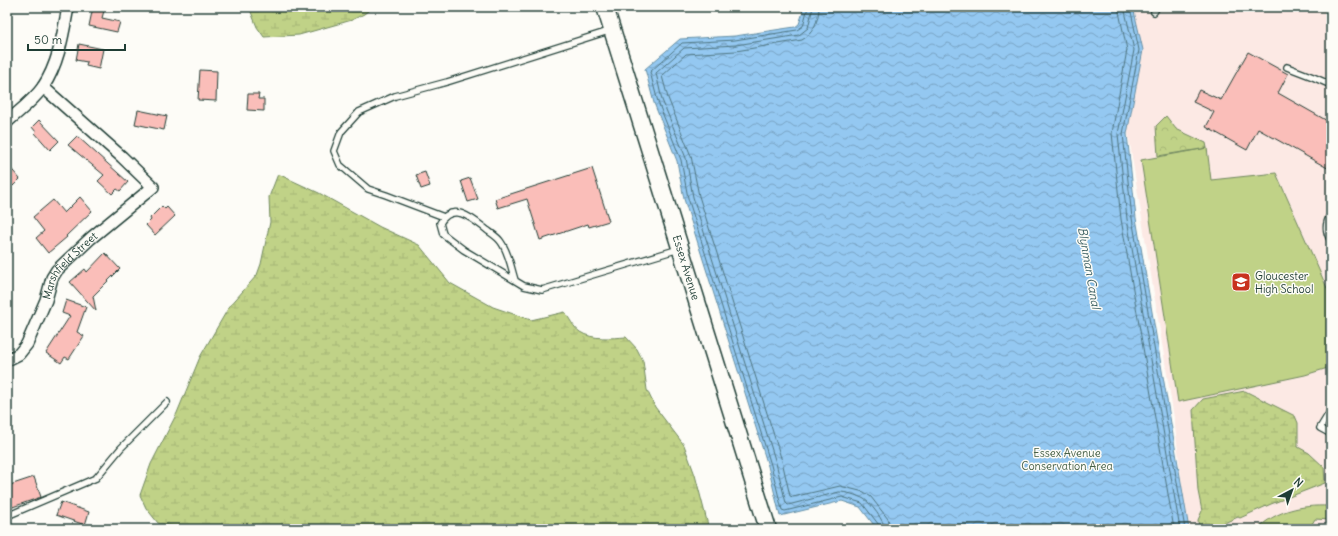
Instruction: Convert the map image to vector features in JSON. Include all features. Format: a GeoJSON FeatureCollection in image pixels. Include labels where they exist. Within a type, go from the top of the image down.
{"type":"FeatureCollection","features":[{"type":"Feature","properties":{"kind":"street"},"geometry":{"type":"LineString","coordinates":[[7,122],[34,98],[43,87],[55,65],[68,7]]}},
{"type":"Feature","properties":{"kind":"street","name":"Essex Avenue"},"geometry":{"type":"LineString","coordinates":[[605,7],[768,529]]}},
{"type":"Feature","properties":{"kind":"street","name":"Marshfield Street"},"geometry":{"type":"LineString","coordinates":[[7,360],[18,354],[27,344],[46,300],[52,278],[57,270],[90,238],[153,187],[122,157],[43,87]]}},
{"type":"Feature","properties":{"kind":"lane"},"geometry":{"type":"LineString","coordinates":[[444,217],[386,195],[368,190],[340,165],[334,151],[341,132],[359,112],[395,96],[447,82],[612,30]]}},
{"type":"Feature","properties":{"kind":"lane"},"geometry":{"type":"LineString","coordinates":[[1287,67],[1331,85]]}},
{"type":"Feature","properties":{"kind":"lane"},"geometry":{"type":"LineString","coordinates":[[515,280],[506,250],[500,240],[466,214],[453,212],[444,217],[440,223],[443,234],[464,250],[524,286],[542,290],[681,248]]}},
{"type":"Feature","properties":{"kind":"lane"},"geometry":{"type":"LineString","coordinates":[[1331,214],[1326,228],[1328,237],[1331,241]]}},
{"type":"Feature","properties":{"kind":"lane"},"geometry":{"type":"LineString","coordinates":[[7,516],[96,478],[121,448],[167,402]]}},
{"type":"Feature","properties":{"kind":"lane"},"geometry":{"type":"LineString","coordinates":[[1331,410],[1320,428],[1331,434]]}},
{"type":"Feature","properties":{"kind":"shaded area","name":"Gloucester High School"},"geometry":{"type":"Polygon","coordinates":[[[1125,7],[1331,7],[1331,529],[1187,529],[1174,418],[1127,126],[1125,7]]]}},
{"type":"Feature","properties":{"kind":"green space"},"geometry":{"type":"Polygon","coordinates":[[[249,7],[373,7],[364,14],[352,20],[299,35],[264,37],[257,27],[249,7]]]}},
{"type":"Feature","properties":{"kind":"green space"},"geometry":{"type":"Polygon","coordinates":[[[1166,116],[1176,129],[1206,143],[1207,148],[1158,156],[1156,126],[1166,116]]]}},
{"type":"Feature","properties":{"kind":"green space"},"geometry":{"type":"Polygon","coordinates":[[[1207,148],[1211,180],[1276,173],[1331,297],[1331,367],[1305,375],[1178,402],[1141,160],[1207,148]]]}},
{"type":"Feature","properties":{"kind":"green space"},"geometry":{"type":"Polygon","coordinates":[[[278,174],[319,193],[380,227],[419,245],[450,283],[493,307],[531,320],[565,312],[576,328],[585,335],[602,338],[626,337],[637,349],[643,361],[647,390],[655,407],[684,445],[695,475],[709,529],[183,529],[158,523],[146,508],[140,495],[151,464],[177,413],[200,357],[229,307],[257,275],[261,264],[270,222],[269,197],[278,174]]]}},
{"type":"Feature","properties":{"kind":"green space"},"geometry":{"type":"Polygon","coordinates":[[[1245,391],[1295,416],[1298,423],[1298,447],[1309,453],[1324,467],[1325,483],[1240,518],[1238,517],[1222,524],[1216,529],[1199,529],[1198,520],[1202,511],[1198,491],[1193,410],[1203,399],[1245,391]]]}},
{"type":"Feature","properties":{"kind":"green space"},"geometry":{"type":"Polygon","coordinates":[[[1331,502],[1331,520],[1315,519],[1309,529],[1257,529],[1281,513],[1309,506],[1328,506],[1331,502]]]}},
{"type":"Feature","properties":{"kind":"water","name":"Blynman Canal"},"geometry":{"type":"Polygon","coordinates":[[[805,7],[1133,7],[1143,50],[1127,134],[1136,218],[1189,529],[877,529],[860,507],[842,501],[780,516],[768,466],[684,199],[677,161],[654,103],[645,69],[680,39],[735,36],[795,27],[799,24],[802,11],[805,7]]]}},
{"type":"Feature","properties":{"kind":"building"},"geometry":{"type":"Polygon","coordinates":[[[93,7],[105,7],[102,18],[120,22],[117,32],[89,26],[93,7]]]}},
{"type":"Feature","properties":{"kind":"building"},"geometry":{"type":"Polygon","coordinates":[[[79,44],[103,49],[99,69],[86,66],[87,62],[76,60],[79,44]]]}},
{"type":"Feature","properties":{"kind":"building"},"geometry":{"type":"Polygon","coordinates":[[[1248,52],[1288,74],[1278,93],[1331,123],[1331,170],[1258,129],[1247,150],[1206,127],[1214,112],[1193,102],[1199,90],[1221,100],[1248,52]]]}},
{"type":"Feature","properties":{"kind":"building"},"geometry":{"type":"Polygon","coordinates":[[[200,70],[217,71],[216,101],[198,100],[200,70]]]}},
{"type":"Feature","properties":{"kind":"building"},"geometry":{"type":"Polygon","coordinates":[[[248,94],[259,94],[258,99],[264,99],[264,111],[247,110],[248,94]]]}},
{"type":"Feature","properties":{"kind":"building"},"geometry":{"type":"Polygon","coordinates":[[[138,110],[167,116],[164,130],[135,124],[138,110]]]}},
{"type":"Feature","properties":{"kind":"building"},"geometry":{"type":"Polygon","coordinates":[[[39,120],[59,141],[50,150],[35,133],[36,132],[32,127],[39,120]]]}},
{"type":"Feature","properties":{"kind":"building"},"geometry":{"type":"Polygon","coordinates":[[[77,136],[128,182],[120,191],[117,189],[112,194],[98,181],[104,175],[68,145],[77,136]]]}},
{"type":"Feature","properties":{"kind":"building"},"geometry":{"type":"Polygon","coordinates":[[[7,164],[20,179],[13,186],[7,180],[7,164]]]}},
{"type":"Feature","properties":{"kind":"building"},"geometry":{"type":"Polygon","coordinates":[[[592,168],[609,221],[589,227],[588,224],[540,240],[527,199],[498,208],[495,199],[592,168]]]}},
{"type":"Feature","properties":{"kind":"building"},"geometry":{"type":"Polygon","coordinates":[[[425,172],[430,186],[421,189],[416,175],[425,172]]]}},
{"type":"Feature","properties":{"kind":"building"},"geometry":{"type":"Polygon","coordinates":[[[470,178],[478,199],[468,202],[461,181],[470,178]]]}},
{"type":"Feature","properties":{"kind":"building"},"geometry":{"type":"Polygon","coordinates":[[[80,197],[92,211],[66,236],[67,237],[48,253],[36,238],[44,231],[33,217],[53,200],[64,213],[80,197]]]}},
{"type":"Feature","properties":{"kind":"building"},"geometry":{"type":"Polygon","coordinates":[[[162,206],[165,209],[167,207],[175,216],[155,235],[146,225],[151,220],[150,218],[162,206]]]}},
{"type":"Feature","properties":{"kind":"building"},"geometry":{"type":"Polygon","coordinates":[[[105,253],[120,269],[93,296],[96,311],[70,282],[85,269],[87,272],[105,253]]]}},
{"type":"Feature","properties":{"kind":"building"},"geometry":{"type":"Polygon","coordinates":[[[66,300],[86,307],[77,332],[84,336],[69,359],[65,357],[61,363],[46,353],[70,316],[62,313],[66,300]]]}},
{"type":"Feature","properties":{"kind":"building"},"geometry":{"type":"Polygon","coordinates":[[[34,477],[41,497],[7,509],[7,486],[34,477]]]}},
{"type":"Feature","properties":{"kind":"building"},"geometry":{"type":"Polygon","coordinates":[[[61,502],[89,512],[85,525],[56,515],[61,502]]]}},
{"type":"Feature","properties":{"kind":"place","name":"Gloucester High School"},"geometry":{"type":"Point","coordinates":[1241,282]}},
{"type":"Feature","properties":{"kind":"park label","name":"Essex Avenue Conservation Area"},"geometry":{"type":"Point","coordinates":[1067,459]}}]}
